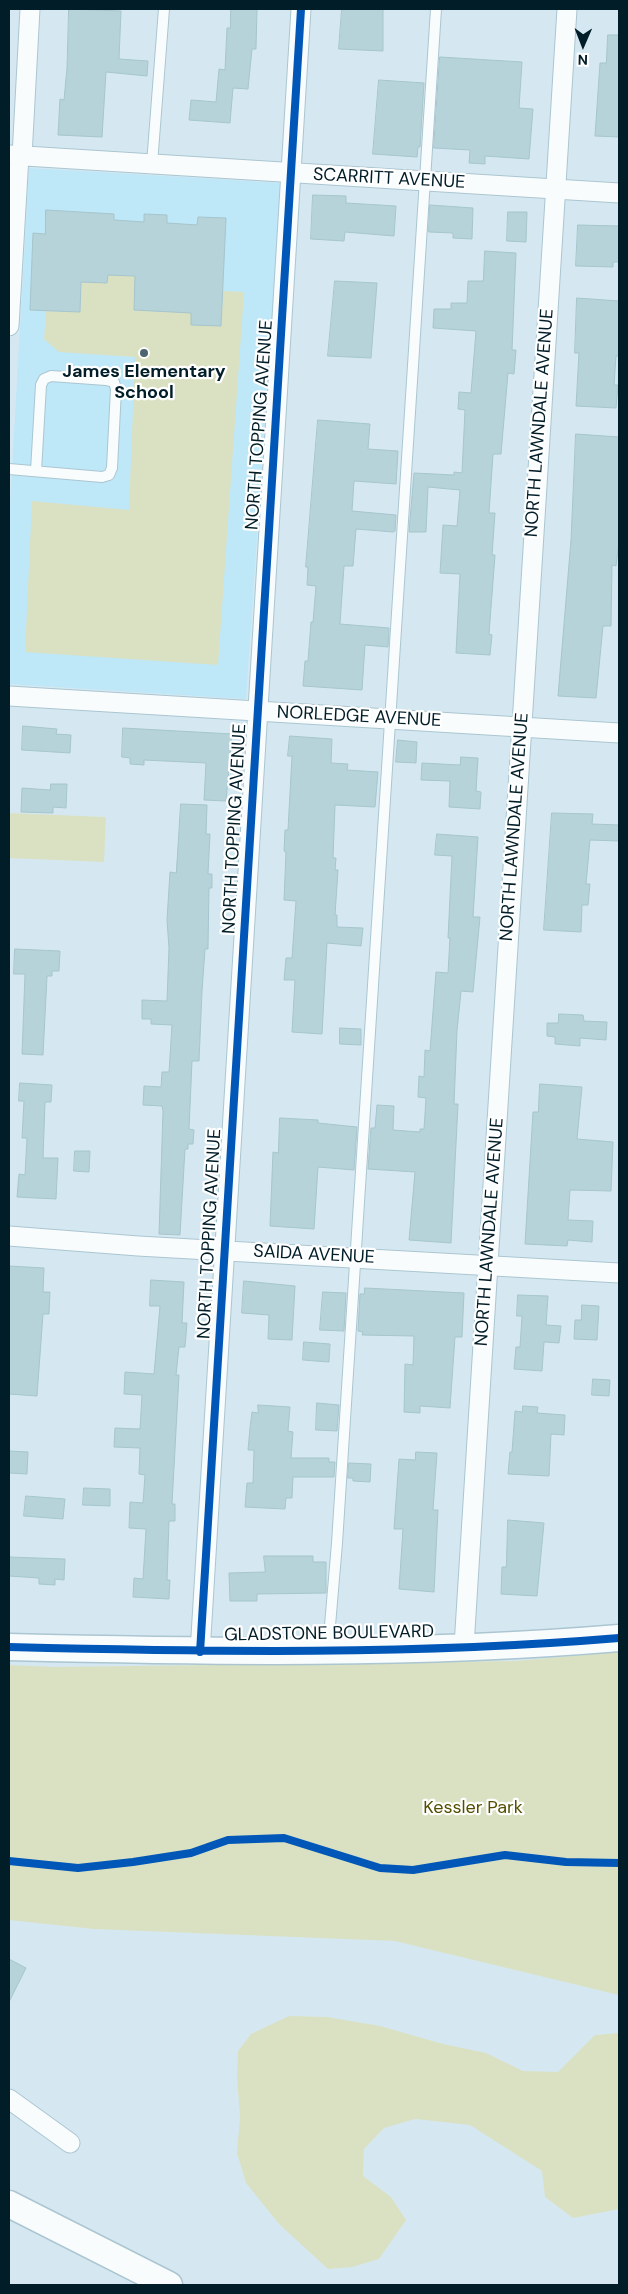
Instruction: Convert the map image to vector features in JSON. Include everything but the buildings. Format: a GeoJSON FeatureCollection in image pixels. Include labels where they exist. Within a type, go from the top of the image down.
{"type":"FeatureCollection","features":[{"type":"Feature","properties":{"kind":"street"},"geometry":{"type":"LineString","coordinates":[[9,326],[17,156],[30,9]]}},
{"type":"Feature","properties":{"kind":"street","name":"NORTH TOPPING AVENUE"},"geometry":{"type":"LineString","coordinates":[[200,1652],[301,9]]}},
{"type":"Feature","properties":{"kind":"street","name":"NORTH LAWNDALE AVENUE"},"geometry":{"type":"LineString","coordinates":[[464,1646],[567,9]]}},
{"type":"Feature","properties":{"kind":"street","name":"SCARRITT AVENUE"},"geometry":{"type":"LineString","coordinates":[[17,156],[619,193]]}},
{"type":"Feature","properties":{"kind":"street","name":"NORLEDGE AVENUE"},"geometry":{"type":"LineString","coordinates":[[9,696],[619,733]]}},
{"type":"Feature","properties":{"kind":"street","name":"SAIDA AVENUE"},"geometry":{"type":"LineString","coordinates":[[9,1236],[619,1273]]}},
{"type":"Feature","properties":{"kind":"street","name":"GLADSTONE BOULEVARD"},"geometry":{"type":"LineString","coordinates":[[9,1647],[200,1652],[464,1646],[619,1638]]}},
{"type":"Feature","properties":{"kind":"street"},"geometry":{"type":"LineString","coordinates":[[9,2099],[70,2143]]}},
{"type":"Feature","properties":{"kind":"street"},"geometry":{"type":"LineString","coordinates":[[9,2204],[169,2285]]}},
{"type":"Feature","properties":{"kind":"lane"},"geometry":{"type":"LineString","coordinates":[[152,164],[164,9]]}},
{"type":"Feature","properties":{"kind":"lane"},"geometry":{"type":"LineString","coordinates":[[328,1650],[436,9]]}},
{"type":"Feature","properties":{"kind":"lane"},"geometry":{"type":"LineString","coordinates":[[9,469],[102,477],[109,475],[112,468],[116,389],[114,382],[51,376],[44,379],[41,385],[36,471]]}},
{"type":"Feature","properties":{"kind":"lane"},"geometry":{"type":"LineString","coordinates":[[619,1265],[619,1273]]}},
{"type":"Feature","properties":{"kind":"shaded area","name":"James Elementary School"},"geometry":{"type":"Polygon","coordinates":[[[29,168],[281,183],[246,699],[9,684],[9,523],[29,168]]]}},
{"type":"Feature","properties":{"kind":"green space"},"geometry":{"type":"Polygon","coordinates":[[[108,275],[135,276],[134,310],[166,312],[191,309],[191,325],[221,326],[223,291],[244,292],[218,665],[25,652],[32,501],[129,510],[135,357],[59,352],[44,339],[46,311],[80,312],[81,282],[107,283],[108,275]]]}},
{"type":"Feature","properties":{"kind":"green space"},"geometry":{"type":"Polygon","coordinates":[[[9,813],[106,817],[104,862],[9,858],[9,813]]]}},
{"type":"Feature","properties":{"kind":"green space","name":"Kessler Park"},"geometry":{"type":"Polygon","coordinates":[[[619,1652],[619,1995],[395,1941],[94,1929],[9,1920],[9,1665],[56,1667],[515,1661],[619,1652]]]}},
{"type":"Feature","properties":{"kind":"green space"},"geometry":{"type":"Polygon","coordinates":[[[289,2016],[327,2017],[380,2026],[443,2044],[486,2053],[523,2071],[558,2072],[595,2035],[619,2033],[619,2209],[573,2218],[545,2197],[542,2171],[470,2125],[415,2119],[384,2128],[364,2149],[363,2176],[391,2197],[406,2220],[379,2259],[352,2267],[328,2269],[279,2224],[246,2183],[237,2153],[240,2117],[237,2077],[238,2051],[251,2034],[289,2016]]]}},
{"type":"Feature","properties":{"kind":"cycle path"},"geometry":{"type":"LineString","coordinates":[[200,1652],[301,9]]}},
{"type":"Feature","properties":{"kind":"cycle path"},"geometry":{"type":"LineString","coordinates":[[9,1647],[238,1651],[390,1650],[619,1638]]}},
{"type":"Feature","properties":{"kind":"cycle path"},"geometry":{"type":"LineString","coordinates":[[9,1861],[78,1868],[191,1853],[228,1840],[284,1838],[380,1868],[413,1870],[505,1855],[566,1862],[619,1863]]}},
{"type":"Feature","properties":{"kind":"place","name":"James Elementary School"},"geometry":{"type":"Point","coordinates":[144,353]}}]}
